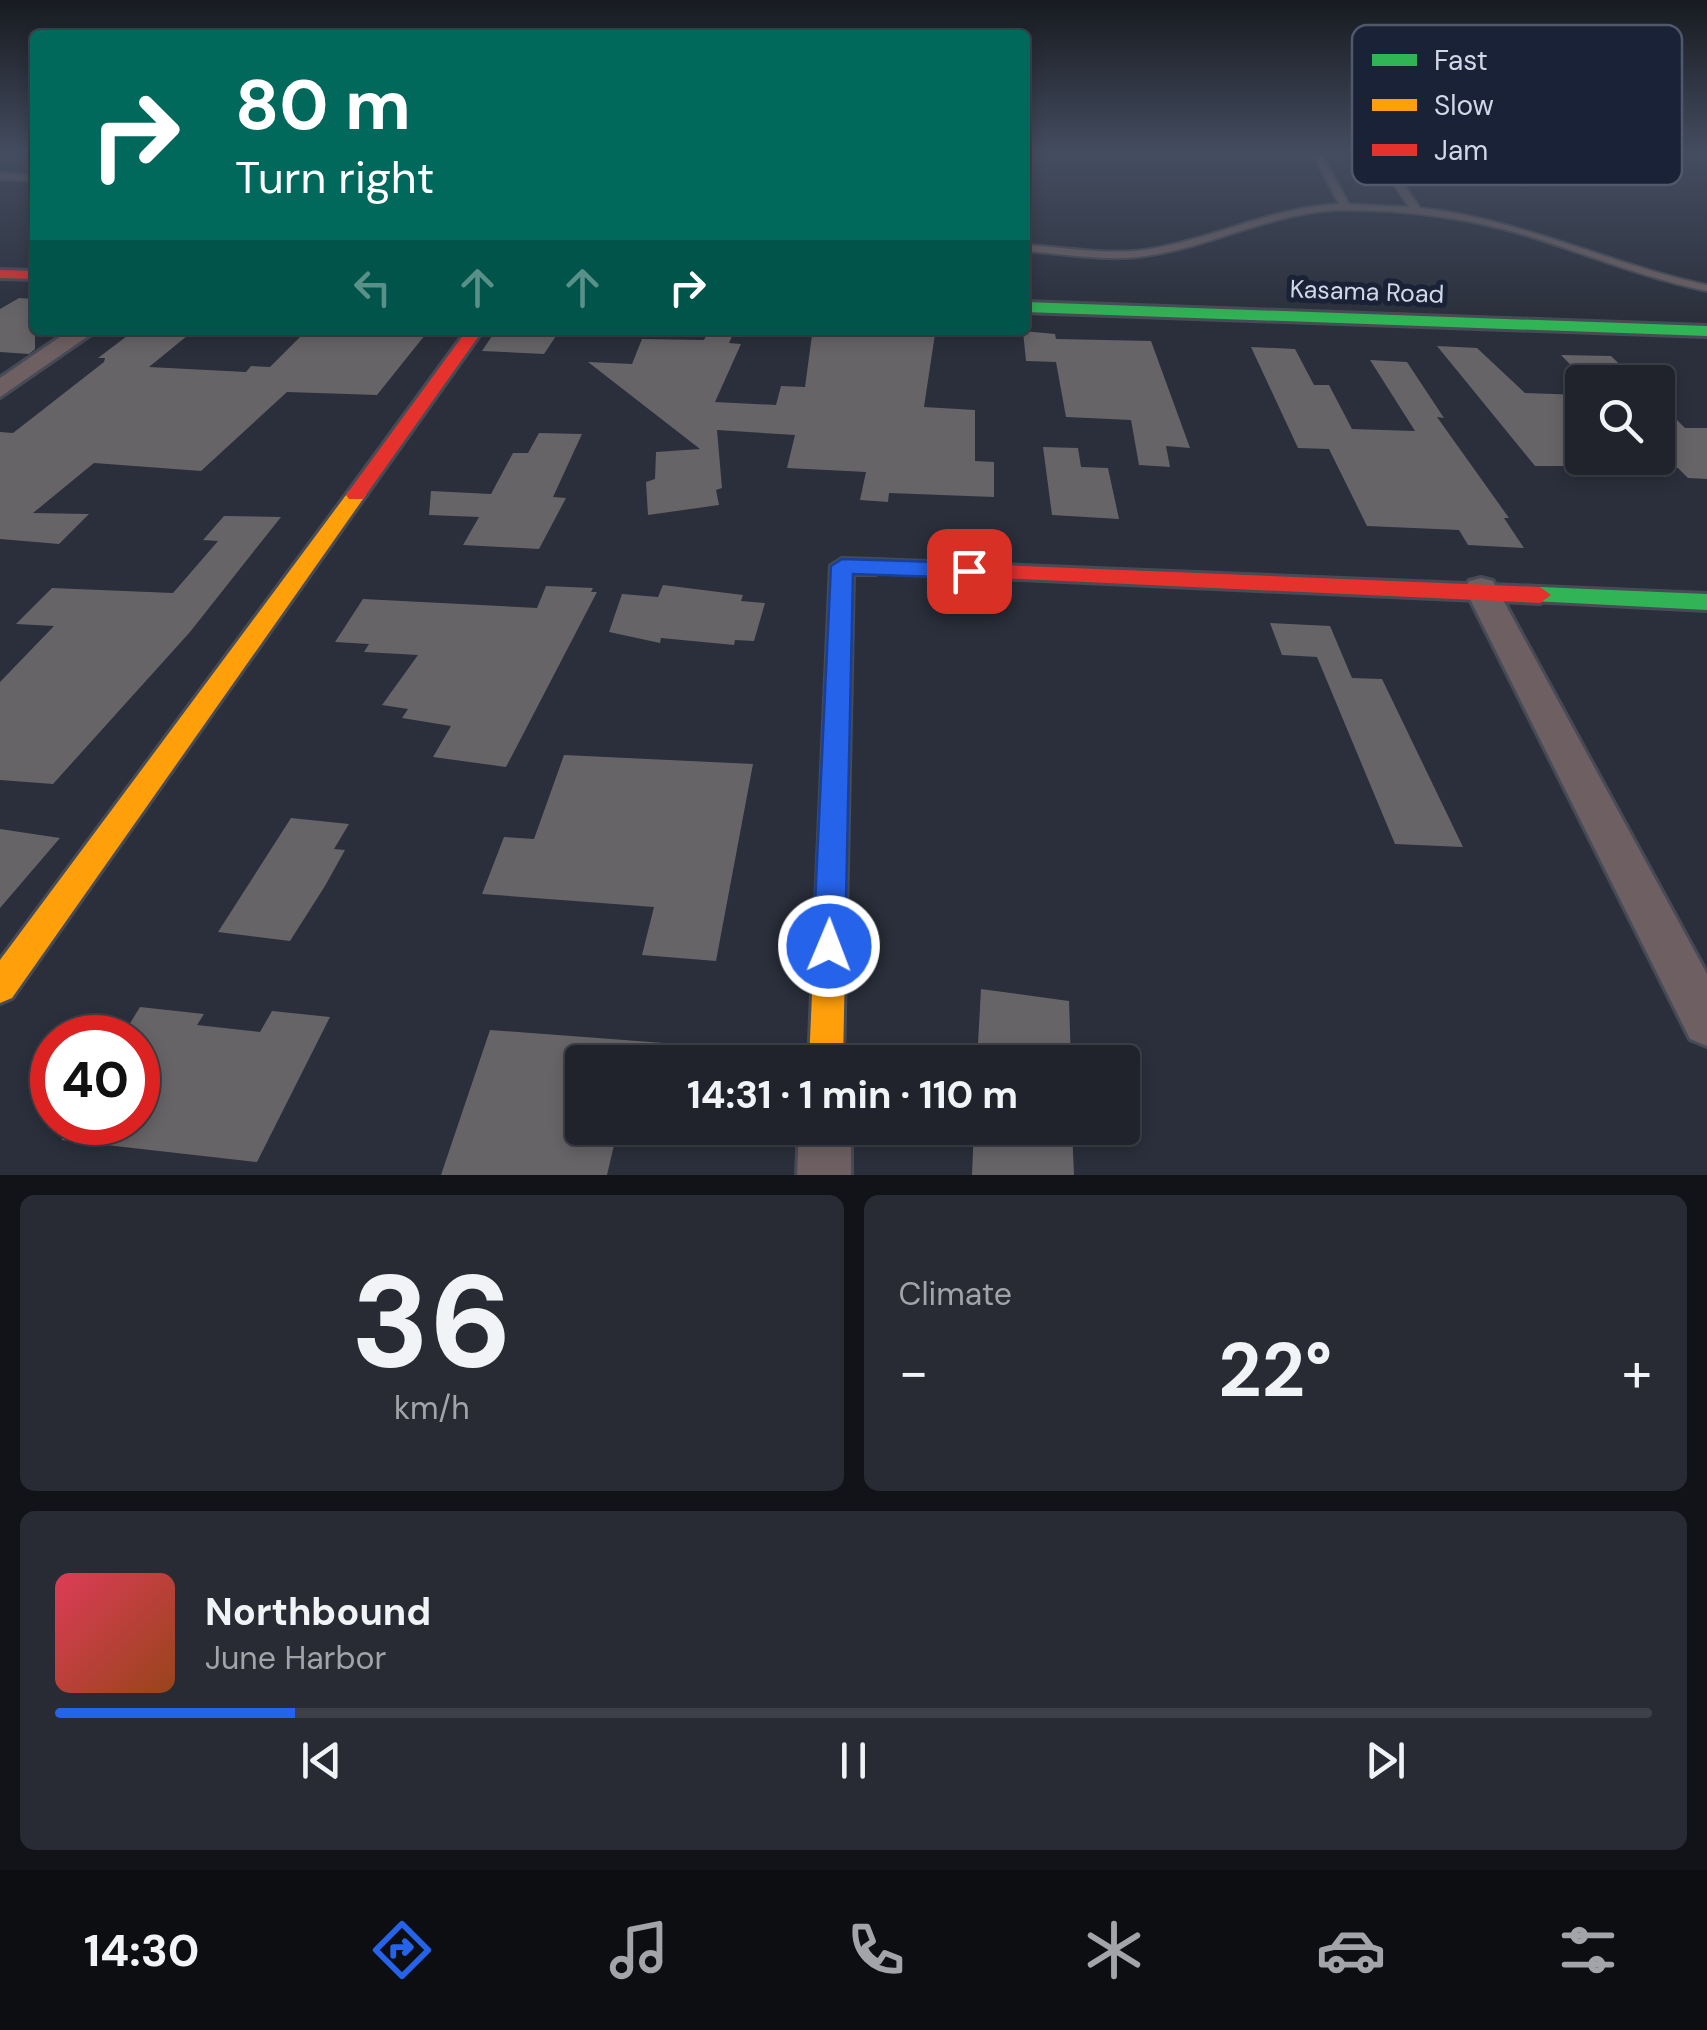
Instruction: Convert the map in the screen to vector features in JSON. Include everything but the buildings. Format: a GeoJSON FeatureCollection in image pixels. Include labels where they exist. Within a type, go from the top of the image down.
{"type":"FeatureCollection","features":[{"type":"Feature","properties":{"kind":"street"},"geometry":{"type":"LineString","coordinates":[[0,274],[30,275]]}},
{"type":"Feature","properties":{"kind":"street","name":"Kasama Road"},"geometry":{"type":"LineString","coordinates":[[1030,308],[1707,331]]}},
{"type":"Feature","properties":{"kind":"street"},"geometry":{"type":"LineString","coordinates":[[0,389],[79,335]]}},
{"type":"Feature","properties":{"kind":"street"},"geometry":{"type":"LineString","coordinates":[[0,987],[471,335]]}},
{"type":"Feature","properties":{"kind":"street"},"geometry":{"type":"LineString","coordinates":[[827,1045],[842,566],[1481,589],[1707,602]]}},
{"type":"Feature","properties":{"kind":"street"},"geometry":{"type":"LineString","coordinates":[[1481,589],[1707,1022]]}},
{"type":"Feature","properties":{"kind":"street"},"geometry":{"type":"LineString","coordinates":[[824,1175],[825,1145]]}},
{"type":"Feature","properties":{"kind":"lane"},"geometry":{"type":"LineString","coordinates":[[1030,248],[1146,253],[1230,232],[1294,210]]}},
{"type":"Feature","properties":{"kind":"lane"},"geometry":{"type":"LineString","coordinates":[[1387,210],[1505,226],[1707,288]]}},
{"type":"Feature","properties":{"kind":"traffic: fast"},"geometry":{"type":"LineString","coordinates":[[1030,307],[1707,331]]}},
{"type":"Feature","properties":{"kind":"traffic: fast"},"geometry":{"type":"LineString","coordinates":[[1540,595],[1707,602]]}},
{"type":"Feature","properties":{"kind":"traffic: slow"},"geometry":{"type":"LineString","coordinates":[[0,987],[356,495]]}},
{"type":"Feature","properties":{"kind":"traffic: slow"},"geometry":{"type":"LineString","coordinates":[[827,1045],[842,566],[876,567]]}},
{"type":"Feature","properties":{"kind":"traffic: jam"},"geometry":{"type":"LineString","coordinates":[[0,274],[30,275]]}},
{"type":"Feature","properties":{"kind":"traffic: jam"},"geometry":{"type":"LineString","coordinates":[[356,495],[471,335]]}},
{"type":"Feature","properties":{"kind":"traffic: jam"},"geometry":{"type":"LineString","coordinates":[[876,567],[1540,595]]}},
{"type":"Feature","properties":{"kind":"route"},"geometry":{"type":"LineString","coordinates":[[829,946],[842,566],[969,571]]}}]}
